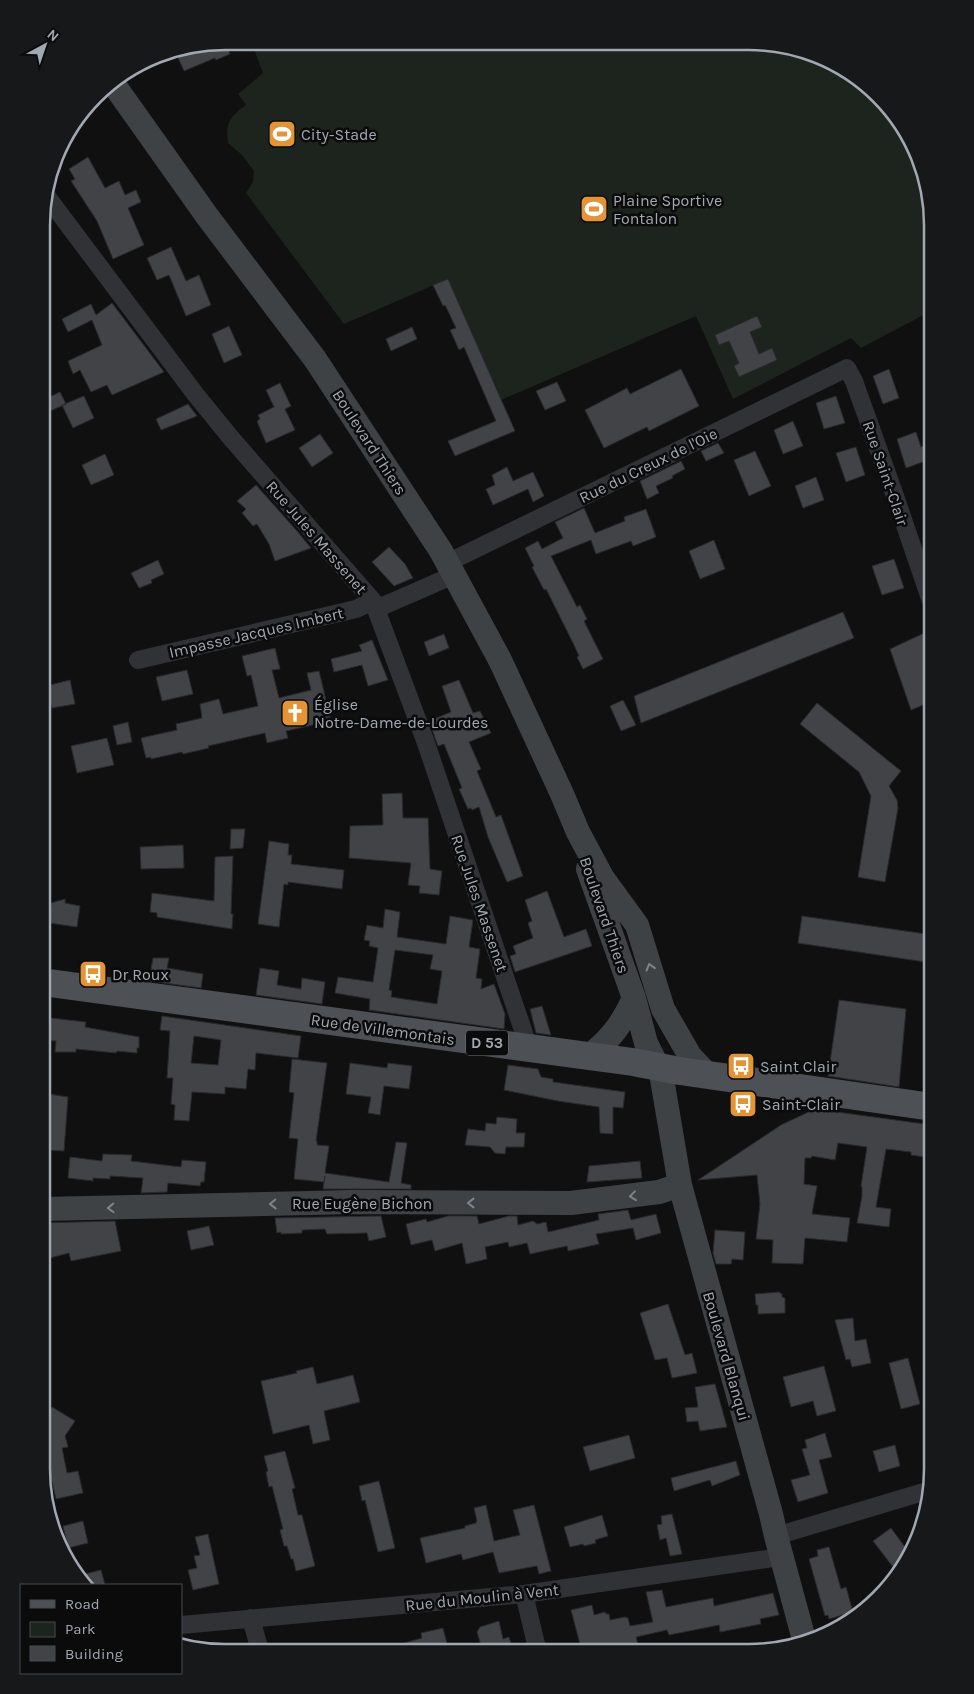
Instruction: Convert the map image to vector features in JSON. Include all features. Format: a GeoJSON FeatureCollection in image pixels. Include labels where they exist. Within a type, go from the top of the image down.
{"type":"FeatureCollection","features":[{"type":"Feature","properties":{"kind":"main road","name":"Boulevard Thiers"},"geometry":{"type":"LineString","coordinates":[[116,88],[208,216],[315,359],[451,569],[500,660],[578,832],[602,877],[637,925],[663,1009],[690,1056],[708,1075]]}},
{"type":"Feature","properties":{"kind":"main road","name":"Boulevard Thiers"},"geometry":{"type":"LineString","coordinates":[[578,832],[587,869],[634,998],[646,1043],[657,1067]]}},
{"type":"Feature","properties":{"kind":"main road","name":"Rue de Villemontais"},"geometry":{"type":"LineString","coordinates":[[50,983],[589,1056],[708,1075],[924,1105]]}},
{"type":"Feature","properties":{"kind":"main road"},"geometry":{"type":"LineString","coordinates":[[589,1056],[606,1042],[617,1029],[634,998]]}},
{"type":"Feature","properties":{"kind":"main road","name":"Boulevard Thiers"},"geometry":{"type":"LineString","coordinates":[[657,1067],[664,1041],[663,1009]]}},
{"type":"Feature","properties":{"kind":"main road","name":"Boulevard Blanqui"},"geometry":{"type":"LineString","coordinates":[[657,1067],[661,1073],[680,1185],[803,1636]]}},
{"type":"Feature","properties":{"kind":"main road","name":"Rue Eugène Bichon"},"geometry":{"type":"LineString","coordinates":[[50,1209],[353,1202],[571,1203],[660,1192],[680,1185]]}},
{"type":"Feature","properties":{"kind":"street","name":"Rue Jules Massenet"},"geometry":{"type":"LineString","coordinates":[[51,202],[196,395],[374,605],[426,743],[529,1048]]}},
{"type":"Feature","properties":{"kind":"street","name":"Rue du Creux de l'Oie"},"geometry":{"type":"LineString","coordinates":[[374,605],[451,569],[848,368]]}},
{"type":"Feature","properties":{"kind":"street","name":"Rue Saint-Clair"},"geometry":{"type":"LineString","coordinates":[[848,368],[894,492],[924,564]]}},
{"type":"Feature","properties":{"kind":"street","name":"Impasse Jacques Imbert"},"geometry":{"type":"LineString","coordinates":[[138,660],[374,605]]}},
{"type":"Feature","properties":{"kind":"street","name":"Rue du Moulin à Vent"},"geometry":{"type":"LineString","coordinates":[[182,1626],[524,1594],[778,1546],[922,1493]]}},
{"type":"Feature","properties":{"kind":"street"},"geometry":{"type":"LineString","coordinates":[[524,1594],[536,1644]]}},
{"type":"Feature","properties":{"kind":"street"},"geometry":{"type":"LineString","coordinates":[[251,1618],[258,1644]]}},
{"type":"Feature","properties":{"kind":"green space","name":"Plaine Sportive Fontalon"},"geometry":{"type":"Polygon","coordinates":[[[254,50],[749,50],[772,51],[805,59],[827,68],[846,79],[864,93],[895,128],[906,147],[915,169],[923,202],[924,315],[861,348],[851,338],[733,399],[696,316],[501,400],[448,279],[344,324],[246,193],[253,182],[254,171],[242,155],[228,143],[227,130],[232,117],[246,105],[238,94],[263,73],[254,50]]]}},
{"type":"Feature","properties":{"kind":"building"},"geometry":{"type":"Polygon","coordinates":[[[228,50],[230,54],[184,71],[178,57],[202,51],[228,50]]]}},
{"type":"Feature","properties":{"kind":"building"},"geometry":{"type":"Polygon","coordinates":[[[88,157],[105,188],[119,181],[125,195],[136,190],[141,202],[128,208],[144,245],[113,259],[97,221],[71,181],[75,179],[69,169],[88,157]]]}},
{"type":"Feature","properties":{"kind":"building"},"geometry":{"type":"Polygon","coordinates":[[[171,247],[186,281],[199,275],[211,305],[186,316],[169,275],[157,280],[147,258],[171,247]]]}},
{"type":"Feature","properties":{"kind":"building"},"geometry":{"type":"Polygon","coordinates":[[[448,279],[515,431],[455,456],[448,441],[496,421],[464,347],[459,350],[450,330],[456,328],[433,285],[448,279]]]}},
{"type":"Feature","properties":{"kind":"building"},"geometry":{"type":"Polygon","coordinates":[[[112,303],[164,372],[112,395],[107,385],[91,392],[80,370],[73,374],[68,361],[102,345],[92,320],[68,332],[62,319],[91,304],[96,315],[112,303]]]}},
{"type":"Feature","properties":{"kind":"building"},"geometry":{"type":"Polygon","coordinates":[[[757,316],[762,327],[750,332],[759,354],[772,348],[777,360],[739,377],[734,366],[739,363],[729,341],[719,345],[715,335],[757,316]]]}},
{"type":"Feature","properties":{"kind":"building"},"geometry":{"type":"Polygon","coordinates":[[[229,326],[242,355],[224,363],[212,334],[229,326]]]}},
{"type":"Feature","properties":{"kind":"building"},"geometry":{"type":"Polygon","coordinates":[[[412,327],[417,339],[391,351],[386,339],[412,327]]]}},
{"type":"Feature","properties":{"kind":"building"},"geometry":{"type":"Polygon","coordinates":[[[681,369],[699,406],[649,431],[647,427],[604,448],[585,410],[627,388],[630,394],[681,369]]]}},
{"type":"Feature","properties":{"kind":"building"},"geometry":{"type":"Polygon","coordinates":[[[889,369],[899,398],[883,404],[873,376],[889,369]]]}},
{"type":"Feature","properties":{"kind":"building"},"geometry":{"type":"Polygon","coordinates":[[[557,382],[566,401],[545,410],[536,391],[557,382]]]}},
{"type":"Feature","properties":{"kind":"building"},"geometry":{"type":"Polygon","coordinates":[[[280,383],[291,406],[285,409],[295,430],[266,443],[257,421],[260,419],[258,415],[274,407],[266,390],[280,383]]]}},
{"type":"Feature","properties":{"kind":"building"},"geometry":{"type":"Polygon","coordinates":[[[60,392],[66,404],[50,411],[50,397],[60,392]]]}},
{"type":"Feature","properties":{"kind":"building"},"geometry":{"type":"Polygon","coordinates":[[[84,396],[94,418],[73,428],[62,405],[84,396]]]}},
{"type":"Feature","properties":{"kind":"building"},"geometry":{"type":"Polygon","coordinates":[[[836,396],[845,423],[824,429],[816,403],[836,396]]]}},
{"type":"Feature","properties":{"kind":"building"},"geometry":{"type":"Polygon","coordinates":[[[188,404],[197,416],[161,430],[156,419],[188,404]]]}},
{"type":"Feature","properties":{"kind":"building"},"geometry":{"type":"Polygon","coordinates":[[[793,421],[803,446],[783,454],[774,430],[793,421]]]}},
{"type":"Feature","properties":{"kind":"building"},"geometry":{"type":"Polygon","coordinates":[[[916,432],[921,447],[924,445],[924,462],[906,468],[897,439],[916,432]]]}},
{"type":"Feature","properties":{"kind":"building"},"geometry":{"type":"Polygon","coordinates":[[[320,434],[333,453],[312,467],[299,448],[320,434]]]}},
{"type":"Feature","properties":{"kind":"building"},"geometry":{"type":"Polygon","coordinates":[[[718,443],[724,453],[706,461],[701,451],[718,443]]]}},
{"type":"Feature","properties":{"kind":"building"},"geometry":{"type":"Polygon","coordinates":[[[856,447],[865,475],[846,482],[836,453],[856,447]]]}},
{"type":"Feature","properties":{"kind":"building"},"geometry":{"type":"Polygon","coordinates":[[[755,451],[771,486],[749,496],[734,460],[755,451]]]}},
{"type":"Feature","properties":{"kind":"building"},"geometry":{"type":"Polygon","coordinates":[[[105,454],[114,475],[91,485],[82,465],[105,454]]]}},
{"type":"Feature","properties":{"kind":"building"},"geometry":{"type":"Polygon","coordinates":[[[681,461],[685,469],[672,476],[673,478],[656,486],[659,493],[647,499],[640,481],[681,461]]]}},
{"type":"Feature","properties":{"kind":"building"},"geometry":{"type":"Polygon","coordinates":[[[507,467],[513,481],[533,472],[544,496],[533,502],[528,489],[493,505],[486,489],[495,485],[492,475],[507,467]]]}},
{"type":"Feature","properties":{"kind":"building"},"geometry":{"type":"Polygon","coordinates":[[[816,477],[824,500],[803,508],[795,486],[816,477]]]}},
{"type":"Feature","properties":{"kind":"building"},"geometry":{"type":"Polygon","coordinates":[[[256,485],[311,548],[275,561],[269,544],[257,524],[253,526],[242,513],[246,509],[237,501],[256,485]]]}},
{"type":"Feature","properties":{"kind":"building"},"geometry":{"type":"Polygon","coordinates":[[[584,508],[595,533],[625,521],[624,517],[646,509],[656,537],[633,546],[631,541],[596,554],[591,540],[551,556],[577,607],[580,605],[587,619],[584,621],[603,659],[583,669],[574,645],[546,589],[544,590],[532,567],[534,566],[525,548],[538,541],[542,549],[563,538],[555,522],[584,508]]]}},
{"type":"Feature","properties":{"kind":"building"},"geometry":{"type":"Polygon","coordinates":[[[714,540],[725,569],[700,579],[689,551],[714,540]]]}},
{"type":"Feature","properties":{"kind":"building"},"geometry":{"type":"Polygon","coordinates":[[[389,547],[405,564],[413,578],[394,586],[372,562],[389,547]]]}},
{"type":"Feature","properties":{"kind":"building"},"geometry":{"type":"Polygon","coordinates":[[[894,559],[904,588],[882,595],[872,566],[894,559]]]}},
{"type":"Feature","properties":{"kind":"building"},"geometry":{"type":"Polygon","coordinates":[[[158,560],[164,574],[151,580],[152,583],[139,588],[131,573],[158,560]]]}},
{"type":"Feature","properties":{"kind":"building"},"geometry":{"type":"Polygon","coordinates":[[[843,612],[854,638],[641,723],[634,696],[843,612]]]}},
{"type":"Feature","properties":{"kind":"building"},"geometry":{"type":"Polygon","coordinates":[[[924,633],[924,705],[911,710],[890,649],[924,633]]]}},
{"type":"Feature","properties":{"kind":"building"},"geometry":{"type":"Polygon","coordinates":[[[444,634],[449,648],[429,656],[424,642],[444,634]]]}},
{"type":"Feature","properties":{"kind":"building"},"geometry":{"type":"Polygon","coordinates":[[[372,640],[388,680],[368,686],[362,665],[334,672],[331,659],[362,651],[359,645],[372,640]]]}},
{"type":"Feature","properties":{"kind":"building"},"geometry":{"type":"Polygon","coordinates":[[[275,648],[280,669],[272,670],[279,698],[311,690],[307,673],[319,671],[331,721],[286,731],[288,738],[267,743],[265,733],[208,746],[209,748],[183,754],[182,752],[151,759],[151,757],[146,758],[141,738],[177,730],[176,724],[202,718],[200,704],[219,699],[223,714],[258,706],[251,675],[247,676],[242,656],[275,648]]]}},
{"type":"Feature","properties":{"kind":"building"},"geometry":{"type":"Polygon","coordinates":[[[187,670],[193,694],[162,701],[156,677],[187,670]]]}},
{"type":"Feature","properties":{"kind":"building"},"geometry":{"type":"Polygon","coordinates":[[[70,680],[75,704],[52,708],[50,685],[70,680]]]}},
{"type":"Feature","properties":{"kind":"building"},"geometry":{"type":"Polygon","coordinates":[[[459,680],[473,713],[480,711],[491,733],[469,742],[481,769],[477,771],[496,817],[501,815],[523,876],[507,882],[488,837],[479,807],[472,810],[471,808],[468,809],[459,789],[462,788],[444,744],[438,746],[429,721],[451,712],[442,686],[459,680]]]}},
{"type":"Feature","properties":{"kind":"building"},"geometry":{"type":"Polygon","coordinates":[[[623,700],[636,725],[621,731],[610,706],[623,700]]]}},
{"type":"Feature","properties":{"kind":"building"},"geometry":{"type":"Polygon","coordinates":[[[817,703],[901,771],[889,786],[897,800],[898,808],[885,882],[858,877],[871,796],[859,772],[800,724],[817,703]]]}},
{"type":"Feature","properties":{"kind":"building"},"geometry":{"type":"Polygon","coordinates":[[[128,722],[132,742],[117,745],[113,726],[128,722]]]}},
{"type":"Feature","properties":{"kind":"building"},"geometry":{"type":"Polygon","coordinates":[[[107,738],[114,765],[77,773],[71,746],[107,738]]]}},
{"type":"Feature","properties":{"kind":"building"},"geometry":{"type":"Polygon","coordinates":[[[402,793],[403,818],[428,818],[430,869],[442,871],[439,895],[419,893],[420,886],[408,885],[411,863],[349,858],[350,826],[383,825],[382,794],[402,793]]]}},
{"type":"Feature","properties":{"kind":"building"},"geometry":{"type":"Polygon","coordinates":[[[231,829],[245,829],[243,848],[230,849],[231,829]]]}},
{"type":"Feature","properties":{"kind":"building"},"geometry":{"type":"Polygon","coordinates":[[[269,841],[289,844],[288,855],[292,855],[291,864],[344,870],[342,889],[288,882],[288,885],[284,884],[279,927],[258,924],[269,841]]]}},
{"type":"Feature","properties":{"kind":"building"},"geometry":{"type":"Polygon","coordinates":[[[183,845],[184,868],[141,869],[140,847],[183,845]]]}},
{"type":"Feature","properties":{"kind":"building"},"geometry":{"type":"Polygon","coordinates":[[[233,856],[232,929],[157,917],[157,913],[150,912],[152,893],[214,901],[215,857],[233,856]]]}},
{"type":"Feature","properties":{"kind":"building"},"geometry":{"type":"Polygon","coordinates":[[[547,891],[564,937],[586,929],[592,946],[515,972],[510,956],[516,954],[513,946],[533,938],[528,923],[532,921],[525,900],[547,891]]]}},
{"type":"Feature","properties":{"kind":"building"},"geometry":{"type":"Polygon","coordinates":[[[65,899],[65,903],[80,906],[77,927],[50,923],[51,903],[65,899]]]}},
{"type":"Feature","properties":{"kind":"building"},"geometry":{"type":"Polygon","coordinates":[[[385,909],[400,912],[397,937],[446,944],[450,916],[473,920],[469,947],[480,949],[476,978],[482,979],[481,989],[494,984],[505,1014],[504,1029],[369,1010],[370,999],[335,993],[338,977],[373,982],[378,948],[369,946],[370,941],[364,940],[367,925],[383,928],[385,909]],[[395,950],[389,990],[392,991],[391,997],[437,1004],[442,971],[430,969],[433,955],[395,950]]]}},
{"type":"Feature","properties":{"kind":"building"},"geometry":{"type":"Polygon","coordinates":[[[802,916],[924,934],[924,962],[798,943],[802,916]]]}},
{"type":"Feature","properties":{"kind":"building"},"geometry":{"type":"Polygon","coordinates":[[[153,958],[169,958],[167,968],[203,974],[201,988],[149,981],[153,958]]]}},
{"type":"Feature","properties":{"kind":"building"},"geometry":{"type":"Polygon","coordinates":[[[260,968],[279,971],[277,985],[301,989],[302,978],[325,982],[322,1004],[256,995],[260,968]]]}},
{"type":"Feature","properties":{"kind":"building"},"geometry":{"type":"Polygon","coordinates":[[[839,1000],[906,1009],[899,1087],[828,1076],[839,1000]]]}},
{"type":"Feature","properties":{"kind":"building"},"geometry":{"type":"Polygon","coordinates":[[[542,1006],[551,1035],[536,1033],[530,1009],[542,1006]]]}},
{"type":"Feature","properties":{"kind":"building"},"geometry":{"type":"Polygon","coordinates":[[[162,1016],[301,1036],[298,1058],[256,1053],[255,1070],[248,1069],[246,1089],[225,1087],[225,1094],[192,1092],[189,1121],[174,1120],[175,1105],[171,1104],[173,1078],[167,1078],[170,1031],[160,1030],[162,1016]],[[194,1036],[191,1063],[218,1065],[221,1040],[194,1036]]]}},
{"type":"Feature","properties":{"kind":"building"},"geometry":{"type":"Polygon","coordinates":[[[50,1018],[86,1022],[85,1027],[139,1037],[139,1048],[137,1048],[137,1053],[76,1049],[76,1052],[55,1052],[56,1041],[50,1041],[50,1018]]]}},
{"type":"Feature","properties":{"kind":"building"},"geometry":{"type":"Polygon","coordinates":[[[292,1059],[327,1063],[316,1141],[317,1145],[329,1146],[325,1173],[389,1182],[396,1142],[407,1143],[401,1183],[411,1185],[411,1189],[323,1189],[325,1176],[324,1182],[294,1179],[298,1139],[289,1138],[294,1093],[289,1092],[292,1059]]]}},
{"type":"Feature","properties":{"kind":"building"},"geometry":{"type":"Polygon","coordinates":[[[350,1063],[387,1068],[388,1063],[412,1066],[409,1089],[384,1086],[380,1115],[368,1113],[371,1097],[346,1094],[350,1063]]]}},
{"type":"Feature","properties":{"kind":"building"},"geometry":{"type":"Polygon","coordinates":[[[508,1065],[538,1069],[541,1077],[553,1079],[553,1082],[625,1092],[623,1108],[613,1107],[613,1134],[600,1133],[599,1107],[504,1090],[508,1065]]]}},
{"type":"Feature","properties":{"kind":"building"},"geometry":{"type":"Polygon","coordinates":[[[50,1094],[68,1097],[64,1151],[50,1150],[50,1094]]]}},
{"type":"Feature","properties":{"kind":"building"},"geometry":{"type":"Polygon","coordinates":[[[815,1109],[924,1124],[924,1157],[911,1155],[911,1152],[886,1149],[876,1207],[891,1209],[889,1227],[857,1223],[867,1147],[838,1143],[835,1160],[812,1156],[811,1158],[805,1158],[804,1184],[817,1186],[812,1214],[850,1218],[847,1242],[805,1238],[803,1264],[772,1263],[773,1240],[756,1239],[760,1204],[757,1175],[698,1180],[781,1125],[815,1109]]]}},
{"type":"Feature","properties":{"kind":"building"},"geometry":{"type":"Polygon","coordinates":[[[497,1117],[517,1119],[516,1133],[525,1133],[524,1147],[506,1147],[505,1154],[495,1153],[490,1147],[465,1145],[468,1129],[485,1131],[486,1123],[496,1124],[497,1117]]]}},
{"type":"Feature","properties":{"kind":"building"},"geometry":{"type":"Polygon","coordinates":[[[103,1154],[132,1155],[131,1161],[181,1167],[182,1160],[206,1162],[204,1182],[201,1182],[200,1186],[168,1183],[167,1192],[141,1193],[143,1178],[110,1176],[110,1179],[93,1178],[93,1181],[68,1178],[70,1157],[102,1161],[103,1154]]]}},
{"type":"Feature","properties":{"kind":"building"},"geometry":{"type":"Polygon","coordinates":[[[640,1161],[642,1178],[587,1182],[589,1166],[640,1161]]]}},
{"type":"Feature","properties":{"kind":"building"},"geometry":{"type":"Polygon","coordinates":[[[628,1210],[631,1220],[656,1214],[661,1233],[636,1240],[633,1228],[596,1234],[599,1244],[568,1251],[567,1246],[530,1254],[527,1243],[509,1247],[508,1242],[485,1247],[487,1259],[466,1264],[462,1243],[435,1251],[432,1240],[411,1245],[406,1224],[426,1219],[427,1222],[448,1216],[477,1216],[479,1224],[509,1216],[517,1216],[518,1225],[533,1221],[537,1224],[546,1222],[548,1232],[599,1220],[598,1214],[628,1210]]]}},
{"type":"Feature","properties":{"kind":"building"},"geometry":{"type":"Polygon","coordinates":[[[381,1216],[386,1237],[369,1241],[367,1233],[327,1234],[325,1229],[302,1230],[302,1233],[281,1234],[281,1232],[277,1233],[275,1218],[381,1216]]]}},
{"type":"Feature","properties":{"kind":"building"},"geometry":{"type":"Polygon","coordinates":[[[115,1221],[121,1251],[71,1261],[69,1253],[50,1258],[50,1223],[115,1221]]]}},
{"type":"Feature","properties":{"kind":"building"},"geometry":{"type":"Polygon","coordinates":[[[209,1226],[214,1245],[191,1250],[187,1231],[209,1226]]]}},
{"type":"Feature","properties":{"kind":"building"},"geometry":{"type":"Polygon","coordinates":[[[715,1230],[745,1232],[743,1260],[732,1259],[731,1264],[716,1264],[713,1253],[715,1230]]]}},
{"type":"Feature","properties":{"kind":"building"},"geometry":{"type":"Polygon","coordinates":[[[779,1292],[785,1298],[785,1313],[758,1314],[755,1294],[779,1292]]]}},
{"type":"Feature","properties":{"kind":"building"},"geometry":{"type":"Polygon","coordinates":[[[668,1304],[685,1355],[692,1353],[697,1373],[672,1378],[667,1358],[655,1360],[640,1313],[668,1304]]]}},
{"type":"Feature","properties":{"kind":"building"},"geometry":{"type":"Polygon","coordinates":[[[853,1318],[855,1341],[866,1339],[871,1363],[852,1367],[850,1359],[846,1360],[835,1320],[853,1318]]]}},
{"type":"Feature","properties":{"kind":"building"},"geometry":{"type":"Polygon","coordinates":[[[908,1358],[920,1404],[901,1409],[889,1363],[908,1358]]]}},
{"type":"Feature","properties":{"kind":"building"},"geometry":{"type":"Polygon","coordinates":[[[824,1366],[836,1411],[817,1416],[813,1401],[791,1407],[783,1377],[824,1366]]]}},
{"type":"Feature","properties":{"kind":"building"},"geometry":{"type":"Polygon","coordinates":[[[313,1367],[317,1384],[353,1375],[360,1402],[324,1411],[330,1440],[313,1444],[309,1425],[273,1434],[261,1381],[297,1373],[296,1371],[313,1367]]]}},
{"type":"Feature","properties":{"kind":"building"},"geometry":{"type":"Polygon","coordinates":[[[715,1384],[727,1427],[700,1431],[698,1421],[687,1422],[685,1408],[698,1407],[695,1387],[715,1384]]]}},
{"type":"Feature","properties":{"kind":"building"},"geometry":{"type":"Polygon","coordinates":[[[52,1407],[75,1421],[65,1436],[68,1447],[62,1448],[67,1473],[78,1471],[83,1493],[56,1499],[50,1475],[50,1410],[52,1407]]]}},
{"type":"Feature","properties":{"kind":"building"},"geometry":{"type":"Polygon","coordinates":[[[825,1433],[832,1457],[819,1460],[828,1493],[798,1502],[791,1480],[810,1475],[802,1449],[807,1448],[805,1440],[825,1433]]]}},
{"type":"Feature","properties":{"kind":"building"},"geometry":{"type":"Polygon","coordinates":[[[629,1435],[635,1458],[590,1471],[583,1447],[629,1435]]]}},
{"type":"Feature","properties":{"kind":"building"},"geometry":{"type":"Polygon","coordinates":[[[895,1445],[900,1466],[879,1472],[873,1451],[895,1445]]]}},
{"type":"Feature","properties":{"kind":"building"},"geometry":{"type":"Polygon","coordinates":[[[285,1451],[295,1488],[292,1489],[298,1515],[302,1515],[315,1566],[296,1571],[287,1546],[284,1546],[280,1530],[283,1529],[272,1486],[269,1487],[266,1472],[268,1471],[264,1456],[285,1451]]]}},
{"type":"Feature","properties":{"kind":"building"},"geometry":{"type":"Polygon","coordinates":[[[736,1461],[740,1475],[712,1486],[710,1480],[674,1491],[671,1478],[736,1461]]]}},
{"type":"Feature","properties":{"kind":"building"},"geometry":{"type":"Polygon","coordinates":[[[379,1481],[395,1548],[378,1552],[365,1500],[362,1501],[359,1486],[379,1481]]]}},
{"type":"Feature","properties":{"kind":"building"},"geometry":{"type":"Polygon","coordinates":[[[486,1505],[494,1541],[520,1535],[513,1510],[534,1505],[551,1571],[539,1574],[537,1566],[499,1573],[493,1552],[463,1560],[461,1554],[426,1563],[420,1538],[465,1528],[465,1526],[476,1523],[474,1508],[486,1505]]]}},
{"type":"Feature","properties":{"kind":"building"},"geometry":{"type":"Polygon","coordinates":[[[672,1514],[682,1554],[670,1556],[666,1538],[660,1540],[657,1525],[662,1524],[661,1516],[672,1514]]]}},
{"type":"Feature","properties":{"kind":"building"},"geometry":{"type":"Polygon","coordinates":[[[602,1515],[608,1536],[595,1540],[596,1543],[570,1547],[564,1527],[602,1515]]]}},
{"type":"Feature","properties":{"kind":"building"},"geometry":{"type":"Polygon","coordinates":[[[83,1521],[88,1543],[69,1548],[63,1526],[83,1521]]]}},
{"type":"Feature","properties":{"kind":"building"},"geometry":{"type":"Polygon","coordinates":[[[891,1528],[906,1548],[894,1567],[893,1567],[873,1541],[891,1528]]]}},
{"type":"Feature","properties":{"kind":"building"},"geometry":{"type":"Polygon","coordinates":[[[208,1534],[219,1584],[193,1590],[188,1570],[197,1568],[194,1556],[200,1555],[195,1537],[208,1534]]]}},
{"type":"Feature","properties":{"kind":"building"},"geometry":{"type":"Polygon","coordinates":[[[829,1547],[841,1589],[846,1587],[853,1610],[848,1613],[829,1619],[828,1615],[825,1616],[809,1559],[818,1556],[817,1550],[829,1547]]]}},
{"type":"Feature","properties":{"kind":"building"},"geometry":{"type":"Polygon","coordinates":[[[101,1570],[105,1584],[93,1584],[85,1574],[101,1570]]]}},
{"type":"Feature","properties":{"kind":"building"},"geometry":{"type":"Polygon","coordinates":[[[662,1590],[666,1607],[713,1598],[714,1606],[773,1593],[779,1615],[760,1619],[761,1624],[720,1632],[719,1625],[669,1635],[667,1630],[636,1637],[638,1644],[580,1644],[571,1610],[592,1605],[594,1615],[605,1612],[609,1614],[610,1620],[625,1617],[628,1618],[630,1626],[653,1622],[646,1592],[662,1590]]]}},
{"type":"Feature","properties":{"kind":"building"},"geometry":{"type":"Polygon","coordinates":[[[499,1621],[503,1639],[509,1637],[511,1644],[481,1644],[477,1632],[480,1627],[499,1621]]]}},
{"type":"Feature","properties":{"kind":"building"},"geometry":{"type":"Polygon","coordinates":[[[443,1628],[447,1644],[400,1644],[422,1638],[421,1633],[443,1628]]]}},
{"type":"Feature","properties":{"kind":"place","name":"City-Stade"},"geometry":{"type":"Point","coordinates":[282,134]}},
{"type":"Feature","properties":{"kind":"place","name":"Plaine Sportive Fontalon"},"geometry":{"type":"Point","coordinates":[594,209]}},
{"type":"Feature","properties":{"kind":"place","name":"Église Notre-Dame-de-Lourdes"},"geometry":{"type":"Point","coordinates":[295,713]}},
{"type":"Feature","properties":{"kind":"place","name":"Dr Roux"},"geometry":{"type":"Point","coordinates":[93,974]}},
{"type":"Feature","properties":{"kind":"place","name":"Saint Clair"},"geometry":{"type":"Point","coordinates":[741,1066]}},
{"type":"Feature","properties":{"kind":"place","name":"Saint-Clair"},"geometry":{"type":"Point","coordinates":[743,1104]}}]}
